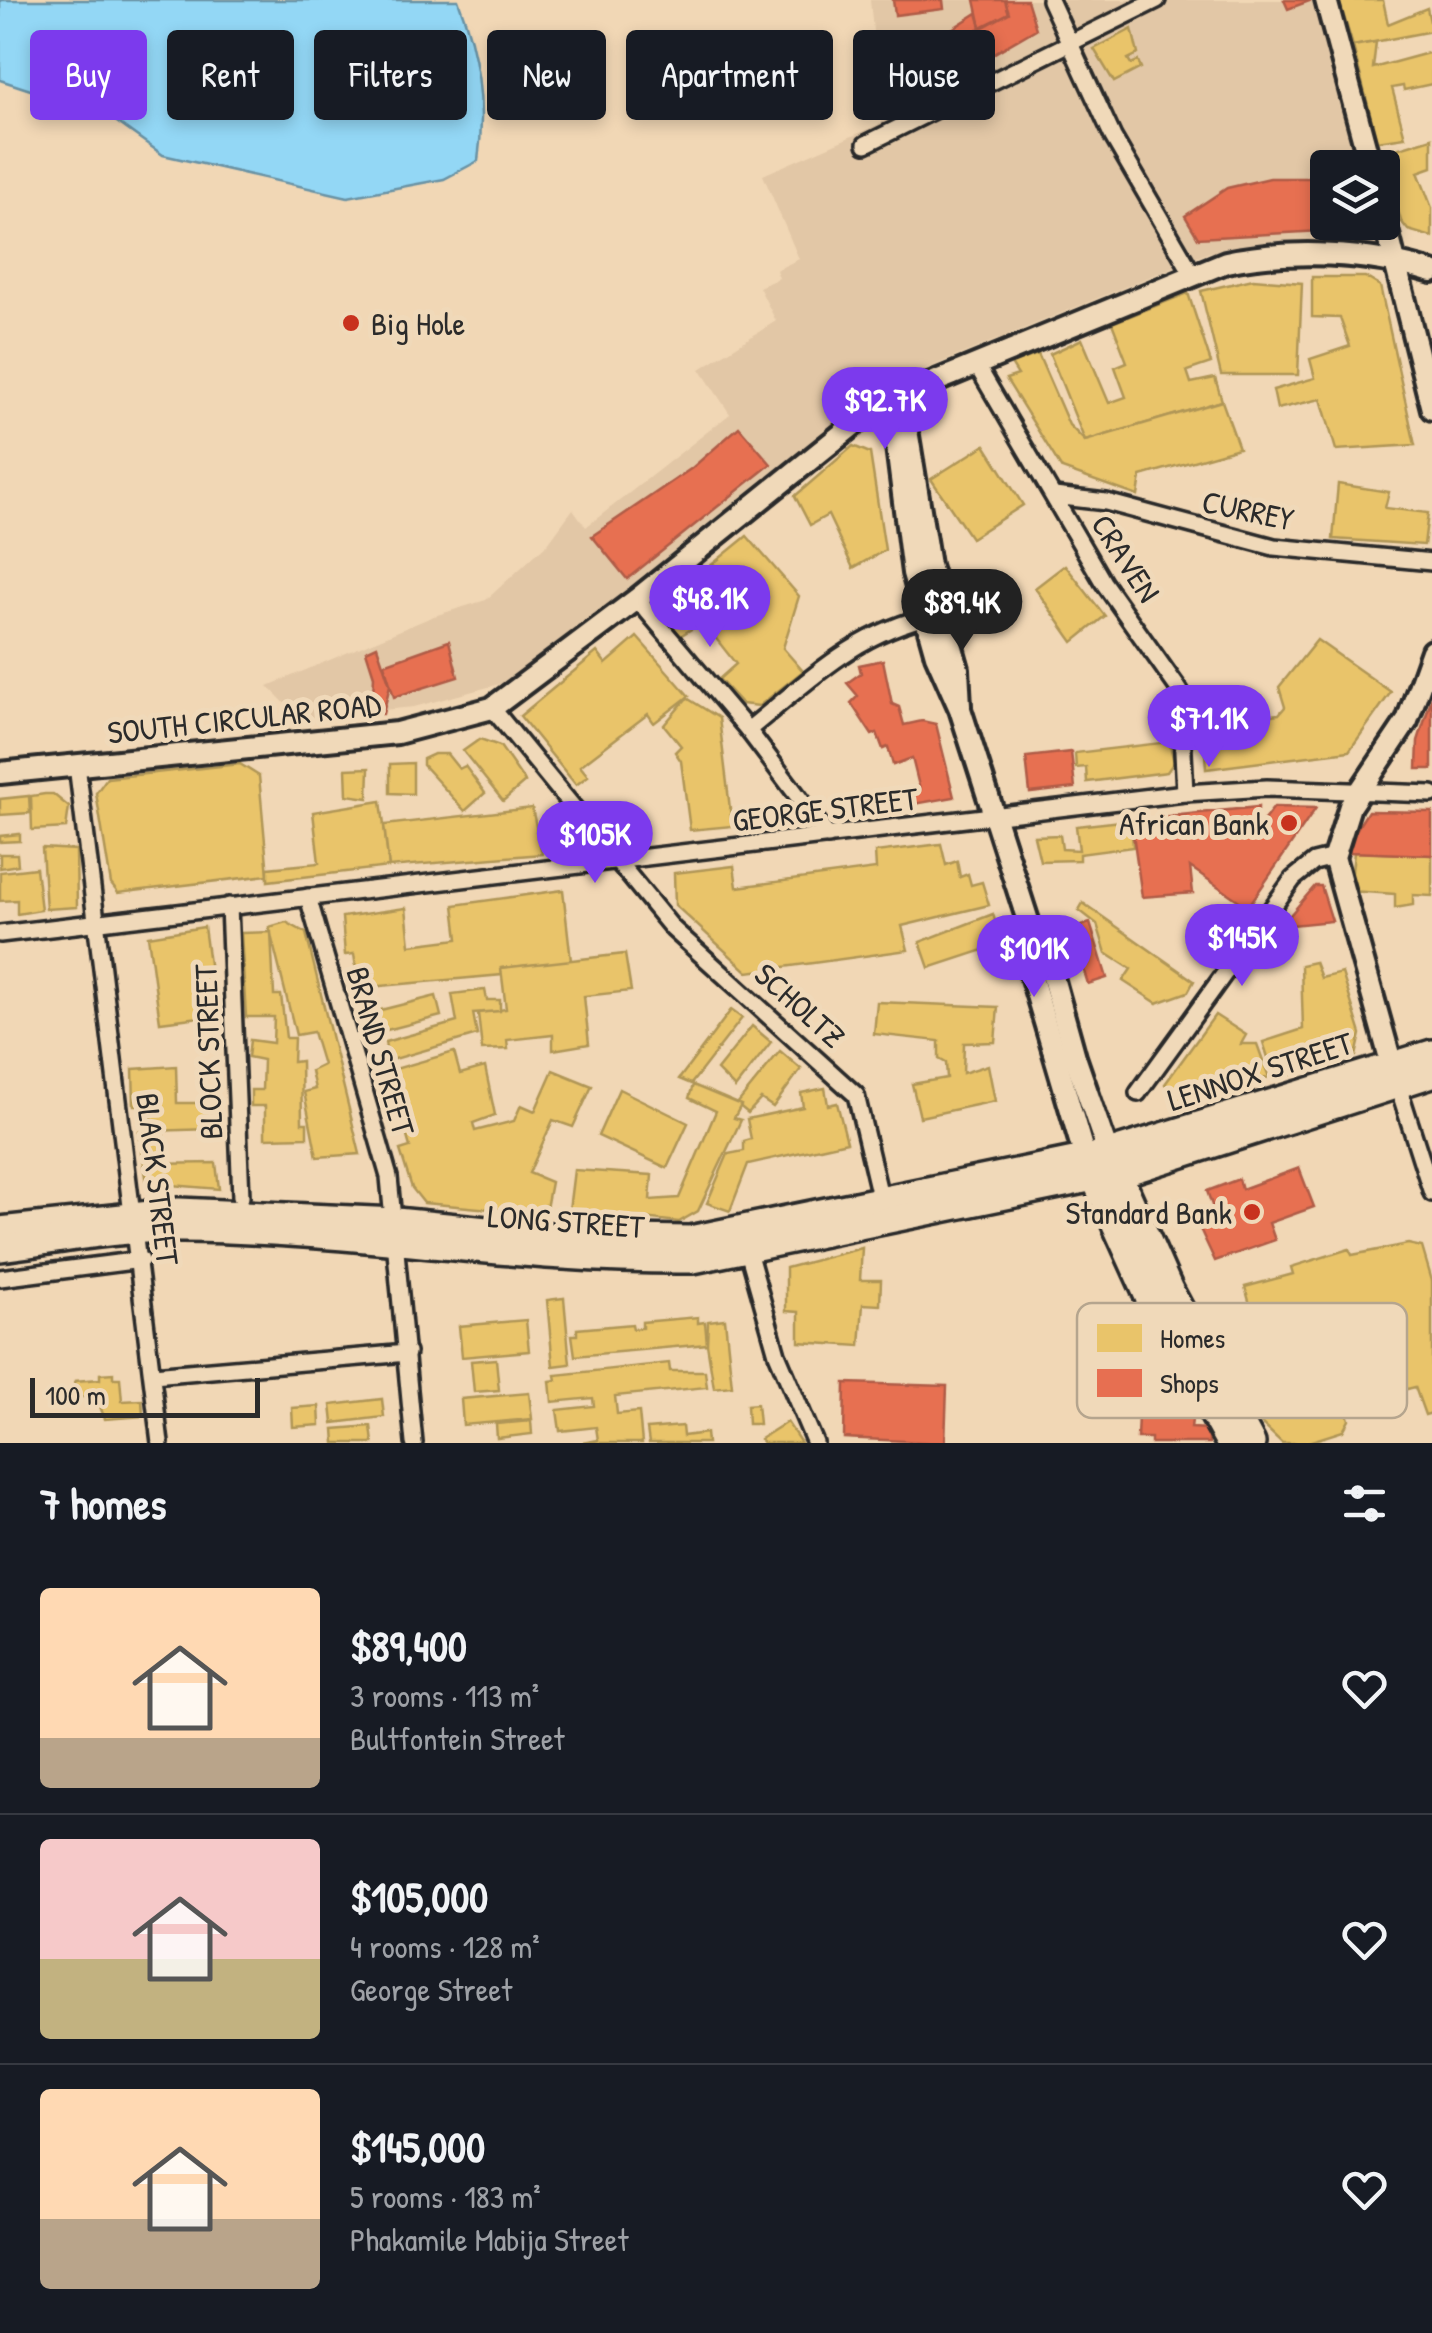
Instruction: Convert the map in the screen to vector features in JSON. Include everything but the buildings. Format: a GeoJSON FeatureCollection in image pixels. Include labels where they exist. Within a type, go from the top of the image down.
{"type":"FeatureCollection","features":[{"type":"Feature","properties":{"kind":"highway","name":"LENNOX STREET"},"geometry":{"type":"LineString","coordinates":[[1102,1166],[1394,1073],[1432,1053]]}},
{"type":"Feature","properties":{"kind":"highway","name":"LENNOX STREET"},"geometry":{"type":"LineString","coordinates":[[1394,1073],[1432,1074]]}},
{"type":"Feature","properties":{"kind":"highway","name":"LONG STREET"},"geometry":{"type":"LineString","coordinates":[[0,1230],[136,1221],[397,1231],[627,1261],[693,1260],[884,1212],[1102,1166]]}},
{"type":"Feature","properties":{"kind":"highway"},"geometry":{"type":"LineString","coordinates":[[1102,1166],[1151,1303]]}},
{"type":"Feature","properties":{"kind":"highway"},"geometry":{"type":"LineString","coordinates":[[1102,1166],[1177,1303]]}},
{"type":"Feature","properties":{"kind":"highway","name":"LONG STREET"},"geometry":{"type":"LineString","coordinates":[[0,1248],[136,1221]]}},
{"type":"Feature","properties":{"kind":"highway"},"geometry":{"type":"LineString","coordinates":[[1214,1418],[1228,1443]]}},
{"type":"Feature","properties":{"kind":"highway"},"geometry":{"type":"LineString","coordinates":[[1239,1418],[1252,1443]]}},
{"type":"Feature","properties":{"kind":"street"},"geometry":{"type":"LineString","coordinates":[[1050,0],[1144,196],[1192,273]]}},
{"type":"Feature","properties":{"kind":"street"},"geometry":{"type":"LineString","coordinates":[[866,144],[1156,0]]}},
{"type":"Feature","properties":{"kind":"street"},"geometry":{"type":"LineString","coordinates":[[1326,0],[1366,150]]}},
{"type":"Feature","properties":{"kind":"street"},"geometry":{"type":"LineString","coordinates":[[1390,240],[1432,410]]}},
{"type":"Feature","properties":{"kind":"street"},"geometry":{"type":"LineString","coordinates":[[492,708],[637,598],[862,416],[897,397],[1192,273],[1250,257],[1396,262],[1432,272]]}},
{"type":"Feature","properties":{"kind":"street","name":"CRAVEN"},"geometry":{"type":"LineString","coordinates":[[976,364],[1103,582],[1180,691],[1185,793]]}},
{"type":"Feature","properties":{"kind":"street"},"geometry":{"type":"LineString","coordinates":[[897,397],[934,615],[958,670],[960,708],[1029,924],[1044,945],[1102,1166]]}},
{"type":"Feature","properties":{"kind":"street","name":"CURREY"},"geometry":{"type":"LineString","coordinates":[[1054,496],[1106,502],[1274,547],[1432,562]]}},
{"type":"Feature","properties":{"kind":"street"},"geometry":{"type":"LineString","coordinates":[[637,598],[748,730],[828,836]]}},
{"type":"Feature","properties":{"kind":"street"},"geometry":{"type":"LineString","coordinates":[[748,730],[866,637],[891,624],[934,615]]}},
{"type":"Feature","properties":{"kind":"street"},"geometry":{"type":"LineString","coordinates":[[1432,651],[1406,721],[1342,823],[1334,857],[1432,1193]]}},
{"type":"Feature","properties":{"kind":"street","name":"SOUTH CIRCULAR ROAD"},"geometry":{"type":"LineString","coordinates":[[0,773],[397,734],[492,708]]}},
{"type":"Feature","properties":{"kind":"street","name":"SCHOLTZ"},"geometry":{"type":"LineString","coordinates":[[492,708],[673,929],[856,1095],[884,1212]]}},
{"type":"Feature","properties":{"kind":"street","name":"BLACK STREET"},"geometry":{"type":"LineString","coordinates":[[77,765],[141,1260],[160,1443]]}},
{"type":"Feature","properties":{"kind":"street","name":"GEORGE STREET"},"geometry":{"type":"LineString","coordinates":[[0,934],[1185,793],[1268,788],[1432,794]]}},
{"type":"Feature","properties":{"kind":"street"},"geometry":{"type":"LineString","coordinates":[[1138,1093],[1293,880],[1314,862],[1334,857]]}},
{"type":"Feature","properties":{"kind":"street","name":"BRAND STREET"},"geometry":{"type":"LineString","coordinates":[[308,897],[388,1177],[397,1231],[414,1443]]}},
{"type":"Feature","properties":{"kind":"street","name":"BLOCK STREET"},"geometry":{"type":"LineString","coordinates":[[230,906],[241,1196]]}},
{"type":"Feature","properties":{"kind":"street"},"geometry":{"type":"LineString","coordinates":[[752,1246],[776,1354],[815,1443]]}},
{"type":"Feature","properties":{"kind":"street"},"geometry":{"type":"LineString","coordinates":[[0,1278],[141,1260]]}},
{"type":"Feature","properties":{"kind":"street"},"geometry":{"type":"LineString","coordinates":[[153,1375],[407,1353]]}},
{"type":"Feature","properties":{"kind":"shaded area"},"geometry":{"type":"Polygon","coordinates":[[[870,0],[1320,0],[1360,150],[1310,150],[1310,240],[1384,240],[1386,249],[1302,243],[1210,252],[882,387],[648,576],[507,682],[414,707],[299,718],[268,686],[434,616],[486,600],[548,543],[573,509],[586,527],[730,414],[700,369],[776,321],[759,287],[779,278],[776,270],[799,259],[763,175],[882,120],[995,120],[995,30],[873,30],[870,0]]]}},
{"type":"Feature","properties":{"kind":"water"},"geometry":{"type":"Polygon","coordinates":[[[0,0],[458,0],[471,40],[478,79],[478,161],[444,179],[348,197],[163,155],[114,120],[147,120],[147,30],[30,30],[30,90],[0,80],[0,0]]]}},
{"type":"Feature","properties":{"kind":"place","name":"Big Hole"},"geometry":{"type":"Point","coordinates":[351,323]}},
{"type":"Feature","properties":{"kind":"place","name":"African Bank"},"geometry":{"type":"Point","coordinates":[1289,823]}},
{"type":"Feature","properties":{"kind":"place","name":"Standard Bank"},"geometry":{"type":"Point","coordinates":[1252,1212]}}]}
